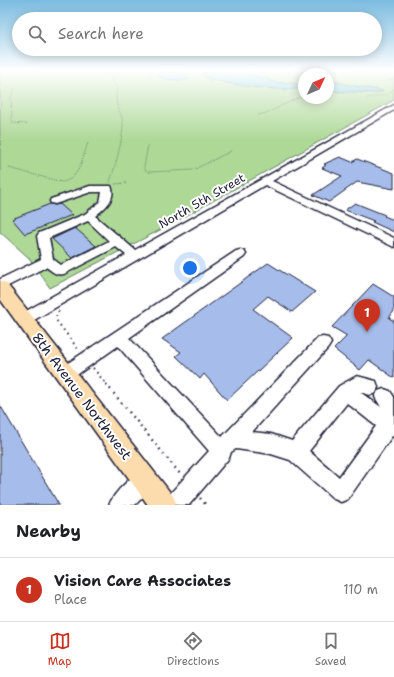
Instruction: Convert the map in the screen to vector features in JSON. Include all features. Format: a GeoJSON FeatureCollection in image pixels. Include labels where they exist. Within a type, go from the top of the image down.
{"type":"FeatureCollection","features":[{"type":"Feature","properties":{"kind":"main road","name":"8th Avenue Northwest"},"geometry":{"type":"LineString","coordinates":[[0,286],[164,505]]}},
{"type":"Feature","properties":{"kind":"street","name":"North 5th Street"},"geometry":{"type":"LineString","coordinates":[[24,319],[394,107]]}},
{"type":"Feature","properties":{"kind":"street"},"geometry":{"type":"LineString","coordinates":[[264,181],[394,243]]}},
{"type":"Feature","properties":{"kind":"street"},"geometry":{"type":"LineString","coordinates":[[55,200],[90,189],[108,188],[105,203],[89,216],[43,236],[47,261],[60,271],[116,242]]}},
{"type":"Feature","properties":{"kind":"street"},"geometry":{"type":"LineString","coordinates":[[89,216],[116,242],[134,256]]}},
{"type":"Feature","properties":{"kind":"street"},"geometry":{"type":"LineString","coordinates":[[65,374],[240,254]]}},
{"type":"Feature","properties":{"kind":"street"},"geometry":{"type":"LineString","coordinates":[[0,286],[47,261]]}},
{"type":"Feature","properties":{"kind":"street"},"geometry":{"type":"LineString","coordinates":[[119,337],[227,445],[270,444],[296,452],[341,492],[391,426],[392,409],[377,392],[357,384],[346,392],[296,452]]}},
{"type":"Feature","properties":{"kind":"street"},"geometry":{"type":"LineString","coordinates":[[175,505],[227,445],[323,343]]}},
{"type":"Feature","properties":{"kind":"street"},"geometry":{"type":"LineString","coordinates":[[346,392],[391,426]]}},
{"type":"Feature","properties":{"kind":"street"},"geometry":{"type":"LineString","coordinates":[[120,505],[146,480]]}},
{"type":"Feature","properties":{"kind":"path"},"geometry":{"type":"LineString","coordinates":[[12,94],[12,123],[27,124]]}},
{"type":"Feature","properties":{"kind":"path"},"geometry":{"type":"LineString","coordinates":[[115,94],[123,125],[115,168],[109,185],[127,183]]}},
{"type":"Feature","properties":{"kind":"path"},"geometry":{"type":"LineString","coordinates":[[367,98],[389,94]]}},
{"type":"Feature","properties":{"kind":"path"},"geometry":{"type":"LineString","coordinates":[[258,115],[266,113],[298,97]]}},
{"type":"Feature","properties":{"kind":"path"},"geometry":{"type":"LineString","coordinates":[[9,168],[62,182],[68,181],[74,178],[88,143]]}},
{"type":"Feature","properties":{"kind":"path"},"geometry":{"type":"LineString","coordinates":[[148,145],[144,169],[148,172],[193,170],[231,151]]}},
{"type":"Feature","properties":{"kind":"green space"},"geometry":{"type":"Polygon","coordinates":[[[0,94],[298,94],[298,104],[334,104],[334,94],[394,94],[394,100],[177,221],[50,288],[29,258],[0,232],[0,94]]]}},
{"type":"Feature","properties":{"kind":"building"},"geometry":{"type":"Polygon","coordinates":[[[340,157],[352,162],[357,159],[394,173],[394,189],[357,182],[329,202],[313,195],[342,176],[322,168],[326,165],[324,164],[340,157]]]}},
{"type":"Feature","properties":{"kind":"building"},"geometry":{"type":"Polygon","coordinates":[[[355,203],[394,220],[394,232],[372,222],[374,221],[345,210],[355,203]]]}},
{"type":"Feature","properties":{"kind":"building"},"geometry":{"type":"Polygon","coordinates":[[[50,204],[60,204],[72,215],[25,234],[12,219],[50,204]]]}},
{"type":"Feature","properties":{"kind":"building"},"geometry":{"type":"Polygon","coordinates":[[[75,228],[96,246],[72,258],[52,239],[75,228]]]}},
{"type":"Feature","properties":{"kind":"building"},"geometry":{"type":"Polygon","coordinates":[[[268,263],[315,292],[292,312],[268,296],[253,309],[293,338],[227,400],[204,374],[200,379],[176,356],[181,352],[162,339],[268,263]]]}},
{"type":"Feature","properties":{"kind":"building"},"geometry":{"type":"Polygon","coordinates":[[[373,284],[394,297],[394,311],[389,318],[394,321],[394,378],[369,360],[360,370],[334,349],[347,336],[332,327],[373,284]]]}},
{"type":"Feature","properties":{"kind":"building"},"geometry":{"type":"Polygon","coordinates":[[[0,405],[59,505],[0,505],[0,405]]]}},
{"type":"Feature","properties":{"kind":"place","name":"Vision Care Associates"},"geometry":{"type":"Point","coordinates":[367,332]}}]}
